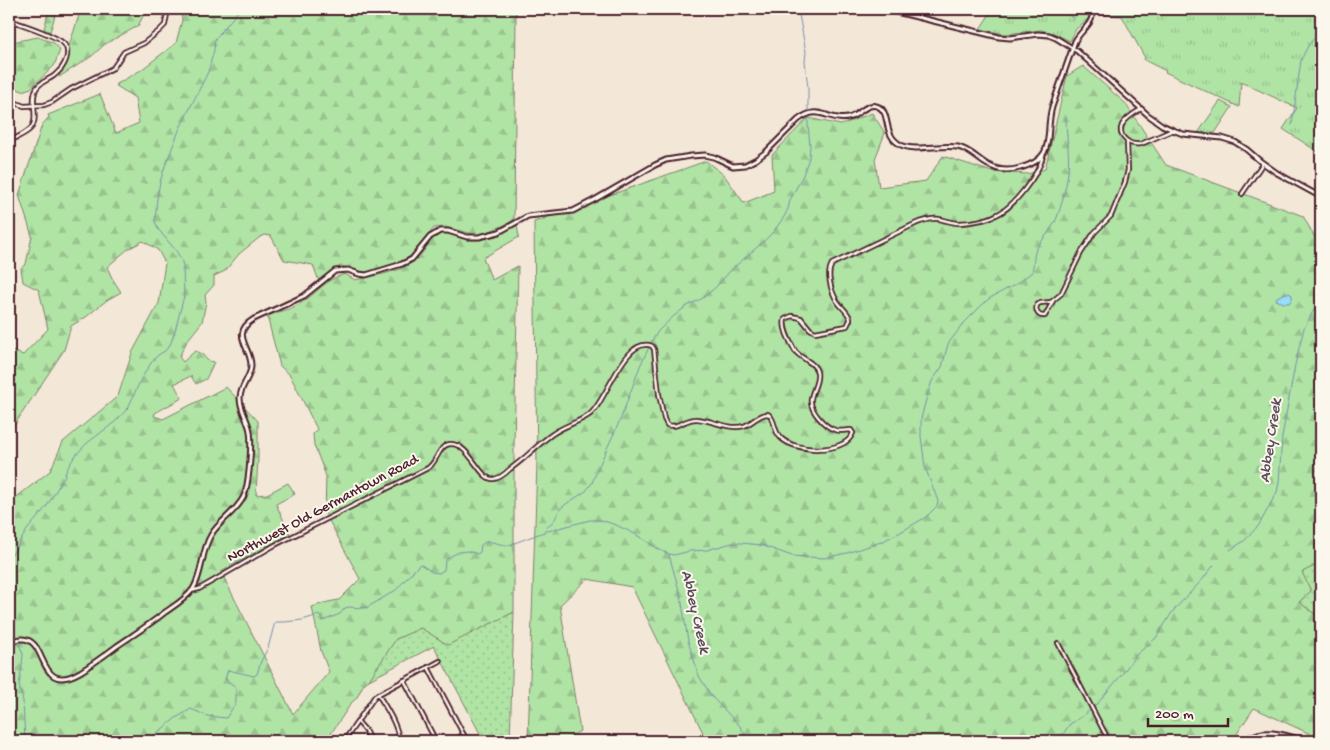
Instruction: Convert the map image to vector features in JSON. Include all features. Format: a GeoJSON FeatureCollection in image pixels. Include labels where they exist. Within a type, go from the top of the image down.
{"type":"FeatureCollection","features":[{"type":"Feature","properties":{"kind":"main road"},"geometry":{"type":"LineString","coordinates":[[884,9],[999,37],[1010,38],[1042,34],[1056,38],[1072,47],[1156,121],[1183,134],[1231,140],[1285,178],[1320,196]]}},
{"type":"Feature","properties":{"kind":"main road"},"geometry":{"type":"LineString","coordinates":[[9,646],[17,640],[29,640],[36,646],[44,664],[51,673],[62,677],[70,676],[82,670],[153,621],[190,592],[198,578],[206,546],[211,535],[240,503],[247,489],[250,432],[240,398],[251,364],[242,335],[244,328],[254,319],[304,296],[336,271],[348,270],[368,275],[402,264],[412,259],[430,237],[440,232],[448,231],[477,238],[498,232],[521,218],[531,215],[573,211],[666,160],[705,155],[733,166],[745,165],[766,152],[798,120],[810,113],[816,112],[846,118],[869,106],[879,107],[885,114],[889,132],[901,144],[912,147],[952,146],[960,148],[970,152],[987,165],[1001,170],[1015,170],[1026,166],[1035,162],[1043,154],[1048,143],[1051,111],[1072,47],[1080,33],[1091,21],[1093,13],[1091,9]]}},
{"type":"Feature","properties":{"kind":"main road"},"geometry":{"type":"LineString","coordinates":[[1239,741],[1259,734],[1269,733],[1306,741]]}},
{"type":"Feature","properties":{"kind":"street"},"geometry":{"type":"LineString","coordinates":[[9,100],[24,106],[52,102],[71,89],[113,68],[124,52],[144,43],[162,28],[166,19],[167,9]]}},
{"type":"Feature","properties":{"kind":"street"},"geometry":{"type":"LineString","coordinates":[[9,20],[59,40],[67,49],[66,58],[60,70],[56,75],[37,87],[34,94],[34,121],[31,128],[9,142]]}},
{"type":"Feature","properties":{"kind":"street"},"geometry":{"type":"LineString","coordinates":[[1141,109],[1122,125],[1122,134],[1132,145],[1141,144],[1173,130]]}},
{"type":"Feature","properties":{"kind":"street"},"geometry":{"type":"LineString","coordinates":[[1053,301],[1037,305],[1036,311],[1038,314],[1045,316],[1053,301],[1061,294],[1081,253],[1094,233],[1112,214],[1128,170],[1127,141]]}},
{"type":"Feature","properties":{"kind":"street","name":"Northwest Old Germantown Road"},"geometry":{"type":"LineString","coordinates":[[190,592],[199,589],[275,545],[428,468],[436,461],[443,447],[447,445],[455,445],[464,449],[487,477],[494,479],[498,477],[522,461],[554,433],[591,414],[623,361],[638,348],[645,345],[652,346],[654,349],[659,394],[667,425],[675,426],[696,419],[725,426],[739,427],[749,424],[762,415],[768,414],[772,418],[778,435],[784,441],[810,448],[838,446],[849,439],[853,433],[851,430],[840,431],[833,429],[811,408],[810,401],[816,383],[816,370],[813,365],[795,351],[785,329],[785,319],[792,316],[800,318],[815,332],[847,326],[850,318],[836,299],[830,278],[829,272],[832,264],[929,219],[942,219],[959,223],[997,215],[1007,208],[1026,188],[1040,167],[1043,154]]}},
{"type":"Feature","properties":{"kind":"street"},"geometry":{"type":"LineString","coordinates":[[1242,194],[1263,163]]}},
{"type":"Feature","properties":{"kind":"street"},"geometry":{"type":"LineString","coordinates":[[1320,196],[1321,190]]}},
{"type":"Feature","properties":{"kind":"street"},"geometry":{"type":"LineString","coordinates":[[1058,644],[1109,741]]}},
{"type":"Feature","properties":{"kind":"street"},"geometry":{"type":"LineString","coordinates":[[344,741],[378,694],[440,661]]}},
{"type":"Feature","properties":{"kind":"street"},"geometry":{"type":"LineString","coordinates":[[428,667],[467,741]]}},
{"type":"Feature","properties":{"kind":"street"},"geometry":{"type":"LineString","coordinates":[[404,680],[436,741]]}},
{"type":"Feature","properties":{"kind":"street"},"geometry":{"type":"LineString","coordinates":[[378,694],[399,735],[399,741]]}},
{"type":"Feature","properties":{"kind":"street"},"geometry":{"type":"LineString","coordinates":[[358,722],[365,730],[370,741]]}},
{"type":"Feature","properties":{"kind":"street"},"geometry":{"type":"LineString","coordinates":[[452,741],[464,735]]}},
{"type":"Feature","properties":{"kind":"green space"},"geometry":{"type":"Polygon","coordinates":[[[49,9],[57,9],[50,32],[44,29],[49,9]]]}},
{"type":"Feature","properties":{"kind":"green space"},"geometry":{"type":"Polygon","coordinates":[[[81,9],[145,9],[145,12],[138,26],[105,44],[92,56],[59,77],[81,9]]]}},
{"type":"Feature","properties":{"kind":"green space"},"geometry":{"type":"Polygon","coordinates":[[[181,9],[516,9],[514,221],[477,235],[445,227],[434,228],[406,261],[374,271],[363,272],[341,266],[331,271],[319,281],[313,265],[284,260],[271,236],[265,235],[260,237],[239,254],[225,271],[214,276],[214,285],[205,295],[206,302],[202,322],[187,341],[179,357],[183,362],[195,351],[201,353],[208,361],[214,362],[206,379],[196,384],[191,376],[174,384],[182,398],[155,413],[154,416],[163,419],[226,387],[258,421],[256,495],[267,494],[288,483],[295,494],[276,504],[290,534],[221,572],[293,714],[329,672],[321,651],[312,607],[339,600],[360,579],[325,513],[326,476],[314,445],[313,434],[317,429],[290,375],[280,366],[267,316],[298,305],[331,280],[345,274],[355,280],[398,270],[410,264],[418,257],[437,235],[447,234],[479,240],[499,234],[517,225],[519,237],[483,258],[492,280],[518,266],[514,446],[514,612],[448,645],[421,628],[396,639],[326,741],[9,741],[9,503],[50,471],[63,442],[118,396],[132,353],[159,303],[165,263],[158,250],[143,241],[128,249],[107,267],[121,292],[71,326],[64,350],[9,433],[9,350],[23,355],[48,329],[39,290],[23,282],[21,268],[26,264],[32,236],[19,195],[42,125],[49,117],[48,115],[100,94],[116,133],[139,123],[135,98],[115,85],[141,70],[176,43],[182,20],[181,9]]]}},
{"type":"Feature","properties":{"kind":"green space"},"geometry":{"type":"Polygon","coordinates":[[[993,9],[1321,9],[1321,154],[1283,129],[1297,108],[1241,82],[1239,107],[1165,72],[1144,60],[1145,58],[1122,16],[1091,14],[1076,29],[1070,41],[1041,30],[1005,34],[980,29],[993,9]]]}},
{"type":"Feature","properties":{"kind":"green space"},"geometry":{"type":"Polygon","coordinates":[[[38,37],[54,43],[60,50],[54,66],[31,88],[22,91],[9,85],[9,40],[12,42],[38,37]]]}},
{"type":"Feature","properties":{"kind":"green space"},"geometry":{"type":"Polygon","coordinates":[[[1083,66],[1125,103],[1166,165],[1303,216],[1321,249],[1321,563],[1302,572],[1311,591],[1299,602],[1321,619],[1321,739],[1254,708],[1232,741],[707,741],[632,587],[587,579],[560,605],[580,731],[563,741],[528,741],[537,463],[534,222],[706,161],[724,175],[744,203],[774,191],[772,155],[808,118],[841,125],[872,113],[885,133],[875,159],[879,187],[926,181],[943,156],[992,172],[1028,174],[1045,169],[1067,76],[1083,66]]]}},
{"type":"Feature","properties":{"kind":"green space"},"geometry":{"type":"Polygon","coordinates":[[[1220,101],[1232,107],[1215,133],[1198,133],[1220,101]]]}},
{"type":"Feature","properties":{"kind":"green space"},"geometry":{"type":"Polygon","coordinates":[[[1321,563],[1321,619],[1299,602],[1311,591],[1301,572],[1321,563]]]}},
{"type":"Feature","properties":{"kind":"green space"},"geometry":{"type":"Polygon","coordinates":[[[514,612],[510,741],[484,741],[434,646],[369,680],[394,640],[421,627],[448,644],[514,612]]]}},
{"type":"Feature","properties":{"kind":"green space"},"geometry":{"type":"Polygon","coordinates":[[[1268,734],[1299,741],[1266,741],[1260,736],[1268,734]]]}},
{"type":"Feature","properties":{"kind":"water"},"geometry":{"type":"Polygon","coordinates":[[[1286,293],[1292,295],[1289,303],[1276,300],[1277,297],[1286,293]]]}},
{"type":"Feature","properties":{"kind":"waterway"},"geometry":{"type":"LineString","coordinates":[[9,557],[27,530],[47,506],[75,456],[86,444],[116,421],[128,408],[141,379],[151,363],[170,345],[184,296],[183,268],[177,252],[158,229],[155,221],[160,182],[180,128],[208,72],[215,39],[240,9]]}},
{"type":"Feature","properties":{"kind":"waterway"},"geometry":{"type":"LineString","coordinates":[[544,531],[555,519],[560,509],[586,491],[592,483],[621,418],[640,366],[659,330],[687,306],[703,298],[717,286],[731,270],[774,231],[788,209],[790,200],[803,175],[809,158],[810,145],[806,52],[798,9]]}},
{"type":"Feature","properties":{"kind":"waterway"},"geometry":{"type":"LineString","coordinates":[[1061,9],[1074,18]]}},
{"type":"Feature","properties":{"kind":"waterway"},"geometry":{"type":"LineString","coordinates":[[1292,125],[1301,60],[1309,44],[1321,31]]}},
{"type":"Feature","properties":{"kind":"waterway"},"geometry":{"type":"LineString","coordinates":[[147,741],[176,718],[191,709],[207,716],[226,718],[236,703],[236,687],[225,679],[228,670],[254,676],[257,674],[268,648],[275,622],[302,620],[319,615],[323,621],[340,614],[345,608],[368,607],[396,590],[420,564],[432,572],[439,573],[444,570],[445,561],[449,557],[459,552],[467,551],[478,554],[481,545],[487,542],[509,545],[544,532],[590,520],[601,520],[635,534],[660,550],[674,555],[690,551],[707,550],[732,543],[742,543],[761,545],[792,556],[824,558],[881,542],[926,517],[937,506],[938,501],[925,467],[921,436],[921,419],[932,381],[942,367],[948,344],[963,324],[990,298],[1018,283],[1032,272],[1036,249],[1055,223],[1065,190],[1069,163],[1066,117]]}},
{"type":"Feature","properties":{"kind":"waterway","name":"Abbey Creek"},"geometry":{"type":"LineString","coordinates":[[1230,550],[1244,541],[1259,525],[1277,492],[1282,437],[1295,365],[1304,328],[1315,308]]}},
{"type":"Feature","properties":{"kind":"waterway","name":"Abbey Creek"},"geometry":{"type":"LineString","coordinates":[[669,555],[681,597],[688,641],[699,676],[712,697],[740,726],[749,741]]}},
{"type":"Feature","properties":{"kind":"waterway","name":"Abbey Creek"},"geometry":{"type":"LineString","coordinates":[[1058,741],[1070,724],[1097,704],[1136,655],[1156,638],[1173,611],[1214,565]]}},
{"type":"Feature","properties":{"kind":"waterway"},"geometry":{"type":"LineString","coordinates":[[9,620],[16,638]]}},
{"type":"Feature","properties":{"kind":"waterway"},"geometry":{"type":"LineString","coordinates":[[18,642],[23,654],[19,685],[23,701],[25,741]]}}]}
